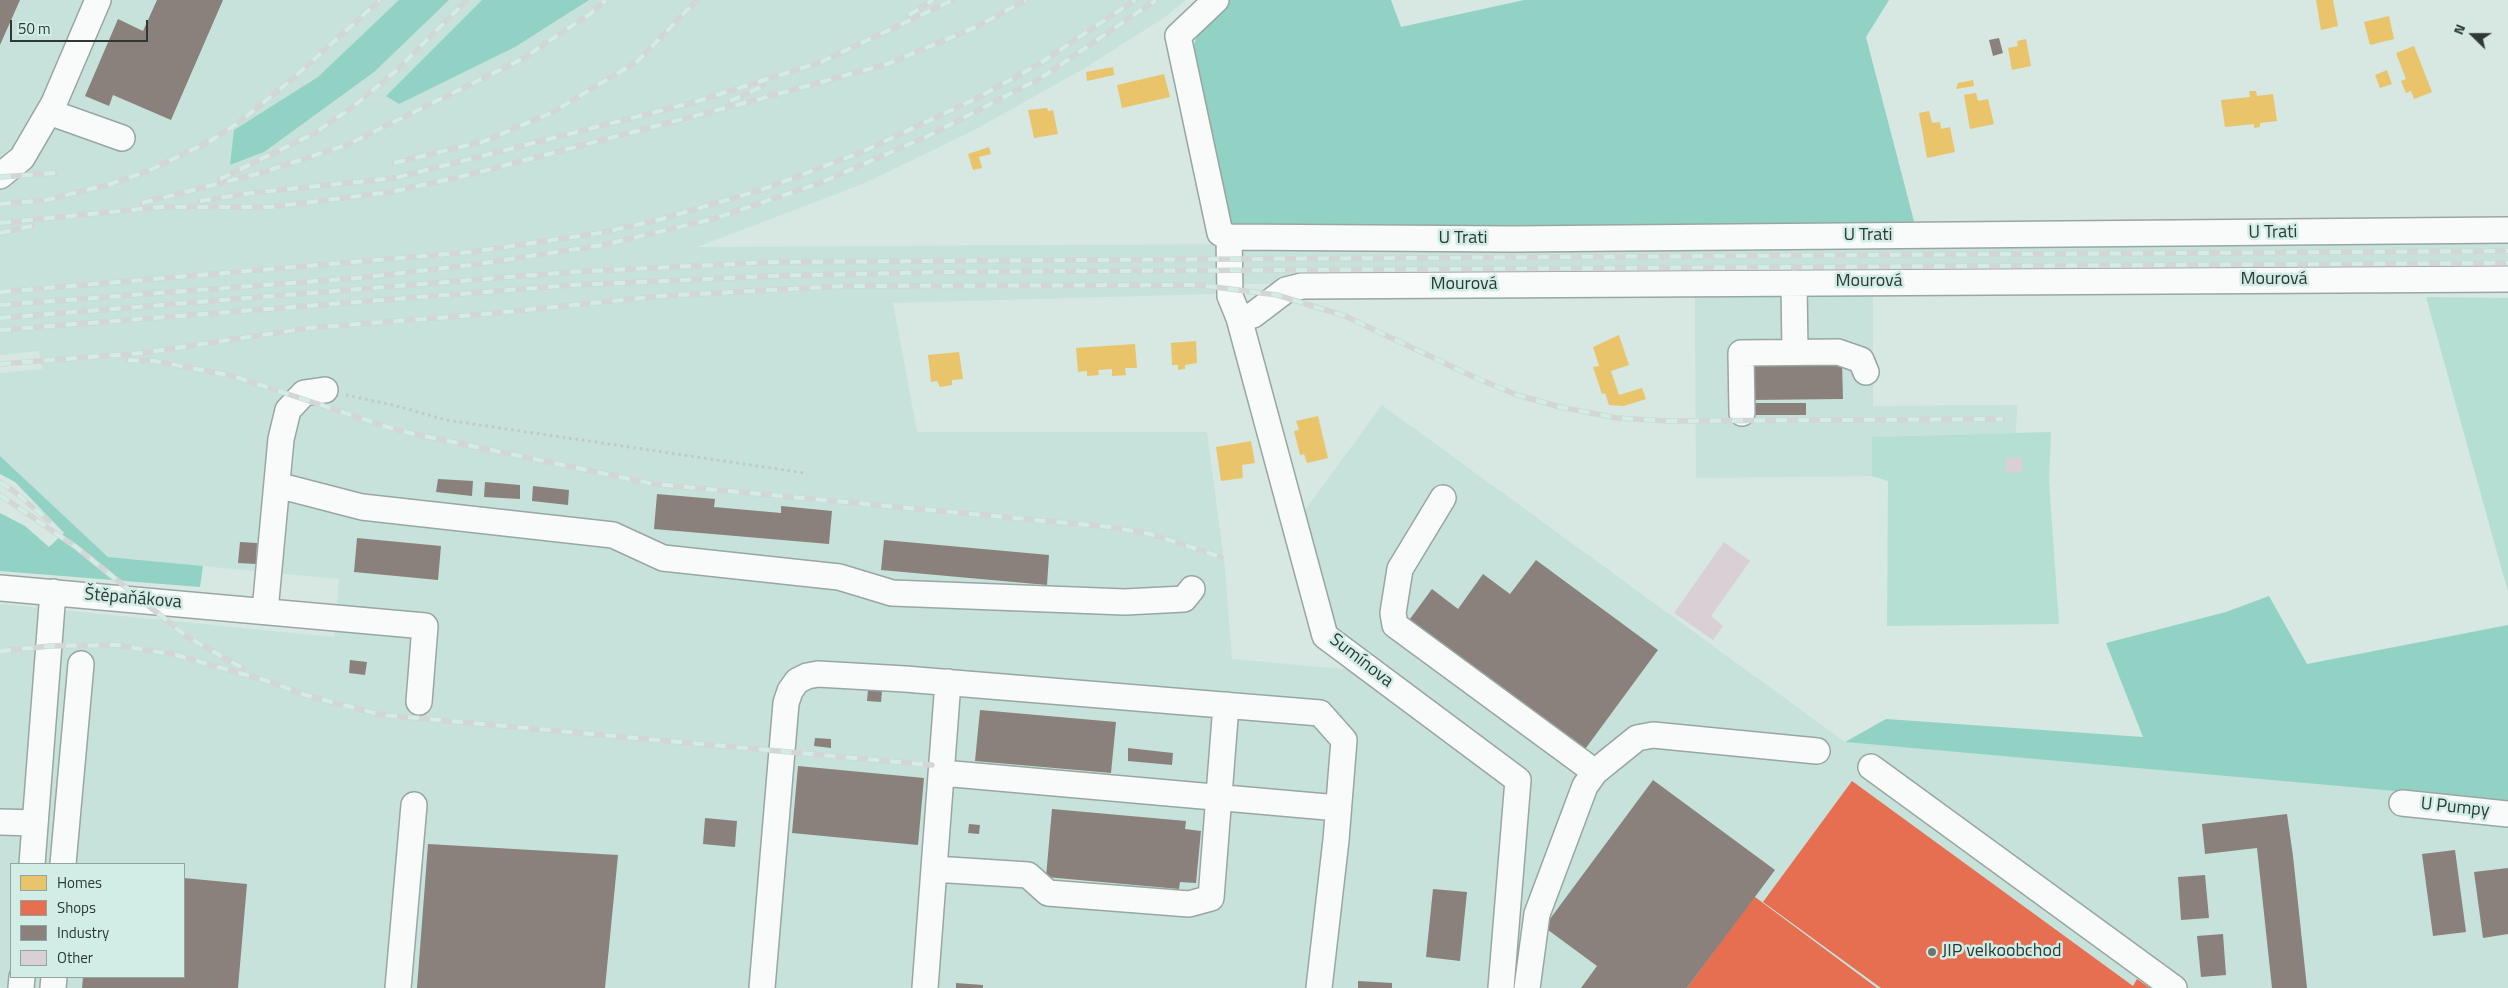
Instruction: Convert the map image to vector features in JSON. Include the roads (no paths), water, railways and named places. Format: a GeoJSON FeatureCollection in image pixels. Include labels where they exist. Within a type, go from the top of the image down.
{"type":"FeatureCollection","features":[{"type":"Feature","properties":{"kind":"street"},"geometry":{"type":"LineString","coordinates":[[0,176],[22,158],[49,112],[98,0]]}},
{"type":"Feature","properties":{"kind":"street"},"geometry":{"type":"LineString","coordinates":[[1216,0],[1178,36],[1224,235]]}},
{"type":"Feature","properties":{"kind":"street"},"geometry":{"type":"LineString","coordinates":[[49,112],[122,138]]}},
{"type":"Feature","properties":{"kind":"street","name":"U Trati"},"geometry":{"type":"LineString","coordinates":[[1224,235],[1522,239],[2508,230]]}},
{"type":"Feature","properties":{"kind":"street","name":"Sumínova"},"geometry":{"type":"LineString","coordinates":[[1224,235],[1230,296],[1239,318],[1325,636],[1518,780],[1501,988]]}},
{"type":"Feature","properties":{"kind":"street","name":"Mourová"},"geometry":{"type":"LineString","coordinates":[[1239,318],[1253,315],[1286,290],[1302,286],[2508,279]]}},
{"type":"Feature","properties":{"kind":"street"},"geometry":{"type":"LineString","coordinates":[[1794,283],[1795,352]]}},
{"type":"Feature","properties":{"kind":"street"},"geometry":{"type":"LineString","coordinates":[[1742,413],[1741,353],[1838,352],[1861,360],[1866,372]]}},
{"type":"Feature","properties":{"kind":"street"},"geometry":{"type":"LineString","coordinates":[[265,611],[281,439],[288,410],[304,393],[325,390]]}},
{"type":"Feature","properties":{"kind":"street"},"geometry":{"type":"LineString","coordinates":[[278,485],[362,507],[613,535],[663,558],[840,577],[892,593],[1125,602],[1184,599],[1192,589]]}},
{"type":"Feature","properties":{"kind":"street"},"geometry":{"type":"LineString","coordinates":[[1443,498],[1400,569],[1393,613],[1395,625],[1595,772]]}},
{"type":"Feature","properties":{"kind":"street","name":"Štěpaňákova"},"geometry":{"type":"LineString","coordinates":[[0,588],[425,626],[419,702]]}},
{"type":"Feature","properties":{"kind":"street"},"geometry":{"type":"LineString","coordinates":[[32,863],[53,592]]}},
{"type":"Feature","properties":{"kind":"street"},"geometry":{"type":"LineString","coordinates":[[63,863],[81,664]]}},
{"type":"Feature","properties":{"kind":"street"},"geometry":{"type":"LineString","coordinates":[[762,988],[786,703],[790,691],[798,681],[807,676],[818,674],[948,682],[1320,713],[1344,740],[1319,988]]}},
{"type":"Feature","properties":{"kind":"street"},"geometry":{"type":"LineString","coordinates":[[925,988],[948,682]]}},
{"type":"Feature","properties":{"kind":"street"},"geometry":{"type":"LineString","coordinates":[[934,869],[1028,875],[1048,894],[1189,904],[1211,898],[1221,798],[1226,705]]}},
{"type":"Feature","properties":{"kind":"street"},"geometry":{"type":"LineString","coordinates":[[1527,988],[1537,914],[1586,786],[1595,772],[1637,738],[1653,734],[1817,751]]}},
{"type":"Feature","properties":{"kind":"street"},"geometry":{"type":"LineString","coordinates":[[1871,767],[2174,988]]}},
{"type":"Feature","properties":{"kind":"street"},"geometry":{"type":"LineString","coordinates":[[942,773],[1338,808]]}},
{"type":"Feature","properties":{"kind":"street","name":"U Pumpy"},"geometry":{"type":"LineString","coordinates":[[2402,803],[2508,814]]}},
{"type":"Feature","properties":{"kind":"street"},"geometry":{"type":"LineString","coordinates":[[398,988],[414,805]]}},
{"type":"Feature","properties":{"kind":"street"},"geometry":{"type":"LineString","coordinates":[[0,822],[35,823]]}},
{"type":"Feature","properties":{"kind":"railway"},"geometry":{"type":"LineString","coordinates":[[0,204],[47,200],[110,184],[148,171],[210,141],[238,123],[290,81],[380,0]]}},
{"type":"Feature","properties":{"kind":"railway"},"geometry":{"type":"LineString","coordinates":[[220,179],[315,133],[355,105],[397,70],[467,0]]}},
{"type":"Feature","properties":{"kind":"railway"},"geometry":{"type":"LineString","coordinates":[[142,203],[264,172],[349,144],[522,59],[590,14],[606,0]]}},
{"type":"Feature","properties":{"kind":"railway"},"geometry":{"type":"LineString","coordinates":[[394,163],[485,141],[553,112],[638,61],[697,0]]}},
{"type":"Feature","properties":{"kind":"railway"},"geometry":{"type":"LineString","coordinates":[[909,15],[933,0]]}},
{"type":"Feature","properties":{"kind":"railway"},"geometry":{"type":"LineString","coordinates":[[200,201],[251,193],[395,178],[695,102],[821,62],[953,0]]}},
{"type":"Feature","properties":{"kind":"railway"},"geometry":{"type":"LineString","coordinates":[[0,223],[161,207],[271,207],[391,192],[468,175],[890,63],[976,27],[1026,0]]}},
{"type":"Feature","properties":{"kind":"railway"},"geometry":{"type":"LineString","coordinates":[[0,292],[471,252],[600,233],[658,220],[761,190],[862,152],[975,99],[1036,66],[1135,0]]}},
{"type":"Feature","properties":{"kind":"railway"},"geometry":{"type":"LineString","coordinates":[[0,305],[358,278],[471,265],[603,245],[713,219],[820,183],[928,136],[1041,78],[1156,0]]}},
{"type":"Feature","properties":{"kind":"railway"},"geometry":{"type":"LineString","coordinates":[[730,101],[764,86]]}},
{"type":"Feature","properties":{"kind":"railway"},"geometry":{"type":"LineString","coordinates":[[0,177],[56,173]]}},
{"type":"Feature","properties":{"kind":"railway"},"geometry":{"type":"LineString","coordinates":[[0,233],[32,226]]}},
{"type":"Feature","properties":{"kind":"railway"},"geometry":{"type":"LineString","coordinates":[[0,318],[571,272],[773,262],[2508,251]]}},
{"type":"Feature","properties":{"kind":"railway"},"geometry":{"type":"LineString","coordinates":[[0,330],[574,285],[772,276],[938,272],[2508,263]]}},
{"type":"Feature","properties":{"kind":"railway"},"geometry":{"type":"LineString","coordinates":[[0,364],[142,353],[309,328],[487,314],[661,296],[845,286],[1199,285],[1277,295],[1345,316],[1474,377],[1517,395],[1560,407],[1617,418],[1668,421],[2003,419]]}},
{"type":"Feature","properties":{"kind":"railway"},"geometry":{"type":"LineString","coordinates":[[128,360],[154,361],[233,376],[400,431],[654,484],[1110,527],[1150,534],[1221,557]]}},
{"type":"Feature","properties":{"kind":"railway"},"geometry":{"type":"LineString","coordinates":[[0,482],[15,492],[49,521]]}},
{"type":"Feature","properties":{"kind":"railway"},"geometry":{"type":"LineString","coordinates":[[0,495],[76,547],[186,636],[244,669]]}},
{"type":"Feature","properties":{"kind":"railway"},"geometry":{"type":"LineString","coordinates":[[0,651],[50,646],[117,645],[176,655],[271,682],[305,695],[382,715],[932,765]]}},
{"type":"Feature","properties":{"kind":"place","name":"JIP velkoobchod"},"geometry":{"type":"Point","coordinates":[1932,952]}}]}
